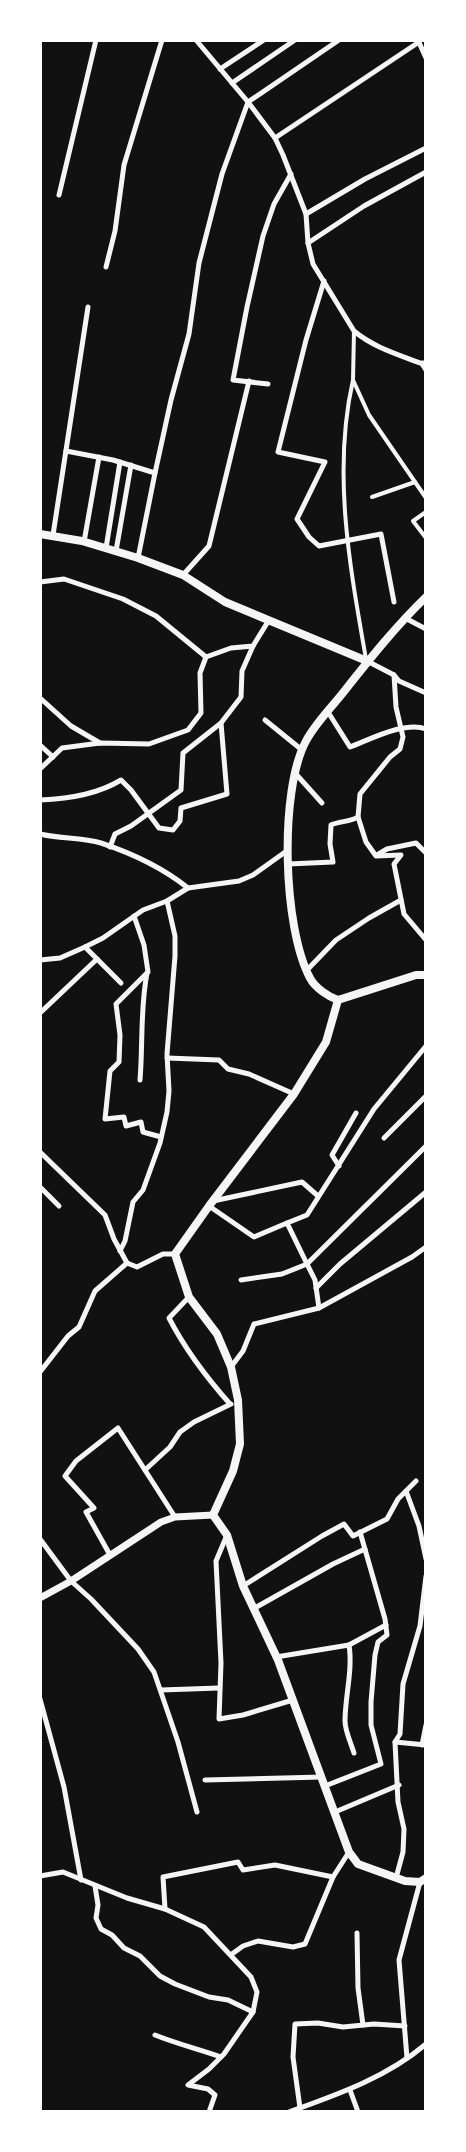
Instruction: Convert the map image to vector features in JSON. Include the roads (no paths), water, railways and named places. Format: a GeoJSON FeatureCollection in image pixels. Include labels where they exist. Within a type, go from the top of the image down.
{"type":"FeatureCollection","features":[{"type":"Feature","properties":{"kind":"main road"},"geometry":{"type":"LineString","coordinates":[[40,534],[84,542],[138,558],[183,576],[225,602],[367,661]]}},
{"type":"Feature","properties":{"kind":"main road"},"geometry":{"type":"LineString","coordinates":[[426,597],[367,661],[307,740],[295,773],[287,839],[295,935],[310,980],[330,998],[338,1000],[416,975],[426,975]]}},
{"type":"Feature","properties":{"kind":"main road"},"geometry":{"type":"LineString","coordinates":[[338,1000],[326,1042],[294,1094],[175,1254],[189,1296],[217,1334],[231,1367],[240,1444],[233,1471],[213,1515],[227,1535],[243,1586],[276,1657],[349,1852],[358,1864],[405,1881],[423,1880]]}},
{"type":"Feature","properties":{"kind":"street"},"geometry":{"type":"LineString","coordinates":[[59,195],[96,40]]}},
{"type":"Feature","properties":{"kind":"street"},"geometry":{"type":"LineString","coordinates":[[106,267],[116,231],[124,165],[162,40]]}},
{"type":"Feature","properties":{"kind":"street"},"geometry":{"type":"LineString","coordinates":[[196,40],[248,102],[274,138],[306,214],[312,264],[354,331],[387,351],[423,363],[426,371]]}},
{"type":"Feature","properties":{"kind":"street"},"geometry":{"type":"LineString","coordinates":[[219,69],[264,40]]}},
{"type":"Feature","properties":{"kind":"street"},"geometry":{"type":"LineString","coordinates":[[232,83],[295,40]]}},
{"type":"Feature","properties":{"kind":"street"},"geometry":{"type":"LineString","coordinates":[[138,558],[171,400],[189,334],[199,263],[222,174],[248,102],[339,40]]}},
{"type":"Feature","properties":{"kind":"street"},"geometry":{"type":"LineString","coordinates":[[274,138],[419,41],[426,58]]}},
{"type":"Feature","properties":{"kind":"street"},"geometry":{"type":"LineString","coordinates":[[306,214],[365,179],[426,148]]}},
{"type":"Feature","properties":{"kind":"street"},"geometry":{"type":"LineString","coordinates":[[308,243],[364,206],[426,172]]}},
{"type":"Feature","properties":{"kind":"street"},"geometry":{"type":"LineString","coordinates":[[268,384],[233,380],[263,236],[274,204],[291,174]]}},
{"type":"Feature","properties":{"kind":"street"},"geometry":{"type":"LineString","coordinates":[[324,281],[306,340],[278,452],[325,462],[297,519],[309,537],[319,546],[381,534],[394,602]]}},
{"type":"Feature","properties":{"kind":"street"},"geometry":{"type":"LineString","coordinates":[[53,535],[88,307]]}},
{"type":"Feature","properties":{"kind":"street"},"geometry":{"type":"LineString","coordinates":[[354,331],[353,380],[346,408],[342,454],[348,542],[367,661],[394,675],[399,681],[426,693]]}},
{"type":"Feature","properties":{"kind":"street"},"geometry":{"type":"LineString","coordinates":[[353,380],[369,415],[426,498]]}},
{"type":"Feature","properties":{"kind":"street"},"geometry":{"type":"LineString","coordinates":[[183,576],[209,546],[249,381]]}},
{"type":"Feature","properties":{"kind":"street"},"geometry":{"type":"LineString","coordinates":[[66,451],[120,462],[155,473]]}},
{"type":"Feature","properties":{"kind":"street"},"geometry":{"type":"LineString","coordinates":[[84,542],[99,457]]}},
{"type":"Feature","properties":{"kind":"street"},"geometry":{"type":"LineString","coordinates":[[106,548],[120,462]]}},
{"type":"Feature","properties":{"kind":"street"},"geometry":{"type":"LineString","coordinates":[[116,551],[131,465]]}},
{"type":"Feature","properties":{"kind":"street"},"geometry":{"type":"LineString","coordinates":[[372,497],[415,482]]}},
{"type":"Feature","properties":{"kind":"street"},"geometry":{"type":"LineString","coordinates":[[426,512],[413,521],[426,538]]}},
{"type":"Feature","properties":{"kind":"street"},"geometry":{"type":"LineString","coordinates":[[40,582],[64,579],[123,599],[156,616],[206,657]]}},
{"type":"Feature","properties":{"kind":"street"},"geometry":{"type":"LineString","coordinates":[[405,618],[426,629]]}},
{"type":"Feature","properties":{"kind":"street"},"geometry":{"type":"LineString","coordinates":[[110,847],[115,834],[150,813],[180,790],[183,753],[220,723],[241,697],[242,671],[253,646],[269,620]]}},
{"type":"Feature","properties":{"kind":"street"},"geometry":{"type":"LineString","coordinates":[[40,769],[62,748],[100,743],[149,744],[188,730],[201,713],[200,673],[206,657],[231,648],[253,646]]}},
{"type":"Feature","properties":{"kind":"street"},"geometry":{"type":"LineString","coordinates":[[376,856],[366,842],[358,817],[360,794],[390,757],[400,749],[403,737],[396,707],[394,675]]}},
{"type":"Feature","properties":{"kind":"street"},"geometry":{"type":"LineString","coordinates":[[40,698],[71,726],[100,743]]}},
{"type":"Feature","properties":{"kind":"street"},"geometry":{"type":"LineString","coordinates":[[328,712],[350,747],[402,729],[417,726],[426,729]]}},
{"type":"Feature","properties":{"kind":"street"},"geometry":{"type":"LineString","coordinates":[[265,720],[302,750]]}},
{"type":"Feature","properties":{"kind":"street"},"geometry":{"type":"LineString","coordinates":[[40,800],[54,800],[107,788],[121,780],[150,813],[159,828],[172,830],[180,821],[181,808],[227,794],[220,723]]}},
{"type":"Feature","properties":{"kind":"street"},"geometry":{"type":"LineString","coordinates":[[40,745],[53,757]]}},
{"type":"Feature","properties":{"kind":"street"},"geometry":{"type":"LineString","coordinates":[[295,773],[322,803]]}},
{"type":"Feature","properties":{"kind":"street"},"geometry":{"type":"LineString","coordinates":[[288,864],[333,862],[330,844],[331,825],[341,820],[352,820],[358,817]]}},
{"type":"Feature","properties":{"kind":"street"},"geometry":{"type":"LineString","coordinates":[[40,834],[99,843],[110,847],[168,871],[188,888]]}},
{"type":"Feature","properties":{"kind":"street"},"geometry":{"type":"LineString","coordinates":[[376,856],[387,849],[416,843],[426,853]]}},
{"type":"Feature","properties":{"kind":"street"},"geometry":{"type":"LineString","coordinates":[[40,960],[60,958],[85,947],[103,938],[143,910],[188,888],[239,881],[253,875],[288,850]]}},
{"type":"Feature","properties":{"kind":"street"},"geometry":{"type":"LineString","coordinates":[[376,856],[401,855],[394,864],[404,914],[426,940]]}},
{"type":"Feature","properties":{"kind":"street"},"geometry":{"type":"LineString","coordinates":[[120,1251],[125,1241],[133,1202],[143,1190],[167,1112],[167,1058],[176,956],[175,936],[167,900]]}},
{"type":"Feature","properties":{"kind":"street"},"geometry":{"type":"LineString","coordinates":[[307,970],[336,940],[401,900]]}},
{"type":"Feature","properties":{"kind":"street"},"geometry":{"type":"LineString","coordinates":[[134,916],[144,945],[148,972],[141,1012],[143,1043],[140,1080]]}},
{"type":"Feature","properties":{"kind":"street"},"geometry":{"type":"LineString","coordinates":[[85,947],[121,983]]}},
{"type":"Feature","properties":{"kind":"street"},"geometry":{"type":"LineString","coordinates":[[40,1013],[97,959]]}},
{"type":"Feature","properties":{"kind":"street"},"geometry":{"type":"LineString","coordinates":[[148,972],[116,1004],[120,1035],[119,1062],[110,1071],[105,1119],[124,1117],[126,1126],[141,1122],[143,1132],[161,1137]]}},
{"type":"Feature","properties":{"kind":"street"},"geometry":{"type":"LineString","coordinates":[[211,1204],[254,1237],[307,1215],[374,1109],[426,1046]]}},
{"type":"Feature","properties":{"kind":"street"},"geometry":{"type":"LineString","coordinates":[[167,1058],[219,1060],[228,1069],[249,1074],[294,1094]]}},
{"type":"Feature","properties":{"kind":"street"},"geometry":{"type":"LineString","coordinates":[[384,1138],[426,1096]]}},
{"type":"Feature","properties":{"kind":"street"},"geometry":{"type":"LineString","coordinates":[[339,1166],[332,1155],[356,1113]]}},
{"type":"Feature","properties":{"kind":"street"},"geometry":{"type":"LineString","coordinates":[[241,1280],[282,1274],[307,1264],[426,1146]]}},
{"type":"Feature","properties":{"kind":"street"},"geometry":{"type":"LineString","coordinates":[[40,1152],[105,1215],[127,1263],[137,1267],[163,1254],[175,1254]]}},
{"type":"Feature","properties":{"kind":"street"},"geometry":{"type":"LineString","coordinates":[[211,1204],[302,1182],[318,1196]]}},
{"type":"Feature","properties":{"kind":"street"},"geometry":{"type":"LineString","coordinates":[[40,1187],[59,1206]]}},
{"type":"Feature","properties":{"kind":"street"},"geometry":{"type":"LineString","coordinates":[[316,1288],[340,1264],[426,1192]]}},
{"type":"Feature","properties":{"kind":"street"},"geometry":{"type":"LineString","coordinates":[[286,1223],[307,1264],[316,1288],[319,1308]]}},
{"type":"Feature","properties":{"kind":"street"},"geometry":{"type":"LineString","coordinates":[[231,1367],[243,1351],[254,1324],[319,1308],[426,1247]]}},
{"type":"Feature","properties":{"kind":"street"},"geometry":{"type":"LineString","coordinates":[[40,1372],[68,1336],[79,1327],[95,1291],[127,1263]]}},
{"type":"Feature","properties":{"kind":"street"},"geometry":{"type":"LineString","coordinates":[[145,1470],[170,1447],[180,1432],[194,1422],[234,1402],[201,1372],[182,1345],[169,1318],[189,1296]]}},
{"type":"Feature","properties":{"kind":"street"},"geometry":{"type":"LineString","coordinates":[[110,1556],[86,1512],[94,1508],[64,1476],[76,1461],[118,1428],[175,1517]]}},
{"type":"Feature","properties":{"kind":"street"},"geometry":{"type":"LineString","coordinates":[[243,1586],[344,1524],[353,1536],[387,1519],[399,1499],[416,1481]]}},
{"type":"Feature","properties":{"kind":"street"},"geometry":{"type":"LineString","coordinates":[[406,1491],[419,1526],[426,1559]]}},
{"type":"Feature","properties":{"kind":"street"},"geometry":{"type":"LineString","coordinates":[[40,1598],[71,1581],[161,1522],[175,1517],[213,1515]]}},
{"type":"Feature","properties":{"kind":"street"},"geometry":{"type":"LineString","coordinates":[[205,1780],[323,1782],[381,1764],[371,1725],[371,1713],[375,1655],[378,1642],[387,1635],[360,1532]]}},
{"type":"Feature","properties":{"kind":"street"},"geometry":{"type":"LineString","coordinates":[[227,1535],[216,1561],[221,1663],[219,1719],[243,1715],[293,1700]]}},
{"type":"Feature","properties":{"kind":"street"},"geometry":{"type":"LineString","coordinates":[[40,1539],[71,1581],[92,1599],[138,1649],[154,1672],[178,1742],[197,1812]]}},
{"type":"Feature","properties":{"kind":"street"},"geometry":{"type":"LineString","coordinates":[[253,1609],[333,1564],[365,1549]]}},
{"type":"Feature","properties":{"kind":"street"},"geometry":{"type":"LineString","coordinates":[[396,1878],[403,1852],[404,1829],[398,1802],[399,1785],[395,1742],[400,1734],[403,1684],[423,1626],[426,1576]]}},
{"type":"Feature","properties":{"kind":"street"},"geometry":{"type":"LineString","coordinates":[[276,1657],[349,1645],[386,1625]]}},
{"type":"Feature","properties":{"kind":"street"},"geometry":{"type":"LineString","coordinates":[[349,1645],[351,1661],[345,1724],[354,1753]]}},
{"type":"Feature","properties":{"kind":"street"},"geometry":{"type":"LineString","coordinates":[[161,1690],[219,1688]]}},
{"type":"Feature","properties":{"kind":"street"},"geometry":{"type":"LineString","coordinates":[[40,1699],[64,1787],[81,1880]]}},
{"type":"Feature","properties":{"kind":"street"},"geometry":{"type":"LineString","coordinates":[[395,1742],[424,1745],[426,1725]]}},
{"type":"Feature","properties":{"kind":"street"},"geometry":{"type":"LineString","coordinates":[[335,1812],[399,1785]]}},
{"type":"Feature","properties":{"kind":"street"},"geometry":{"type":"LineString","coordinates":[[232,1954],[243,1946],[258,1941],[293,1947],[305,1944],[333,1877],[349,1852]]}},
{"type":"Feature","properties":{"kind":"street"},"geometry":{"type":"LineString","coordinates":[[165,1909],[163,1877],[238,1862],[243,1870],[275,1865],[333,1877]]}},
{"type":"Feature","properties":{"kind":"street"},"geometry":{"type":"LineString","coordinates":[[40,1876],[63,1872],[95,1886],[165,1909],[204,1927],[232,1954],[251,1977],[257,1992],[253,2012],[221,2057],[188,2085],[208,2089],[215,2096],[209,2112]]}},
{"type":"Feature","properties":{"kind":"street"},"geometry":{"type":"LineString","coordinates":[[407,2058],[399,1960],[423,1880]]}},
{"type":"Feature","properties":{"kind":"street"},"geometry":{"type":"LineString","coordinates":[[95,1886],[98,1905],[96,1918],[101,1929],[140,1956],[160,1976],[209,1997],[228,2000],[253,2012]]}},
{"type":"Feature","properties":{"kind":"street"},"geometry":{"type":"LineString","coordinates":[[357,1933],[358,1988],[363,2025]]}},
{"type":"Feature","properties":{"kind":"street"},"geometry":{"type":"LineString","coordinates":[[300,2108],[293,2057],[295,2024],[318,2023],[343,2027],[405,2026]]}},
{"type":"Feature","properties":{"kind":"street"},"geometry":{"type":"LineString","coordinates":[[155,2035],[180,2046],[200,2049],[221,2057]]}},
{"type":"Feature","properties":{"kind":"street"},"geometry":{"type":"LineString","coordinates":[[288,2112],[350,2090],[407,2058],[426,2044]]}},
{"type":"Feature","properties":{"kind":"street"},"geometry":{"type":"LineString","coordinates":[[350,2090],[358,2112]]}}]}
